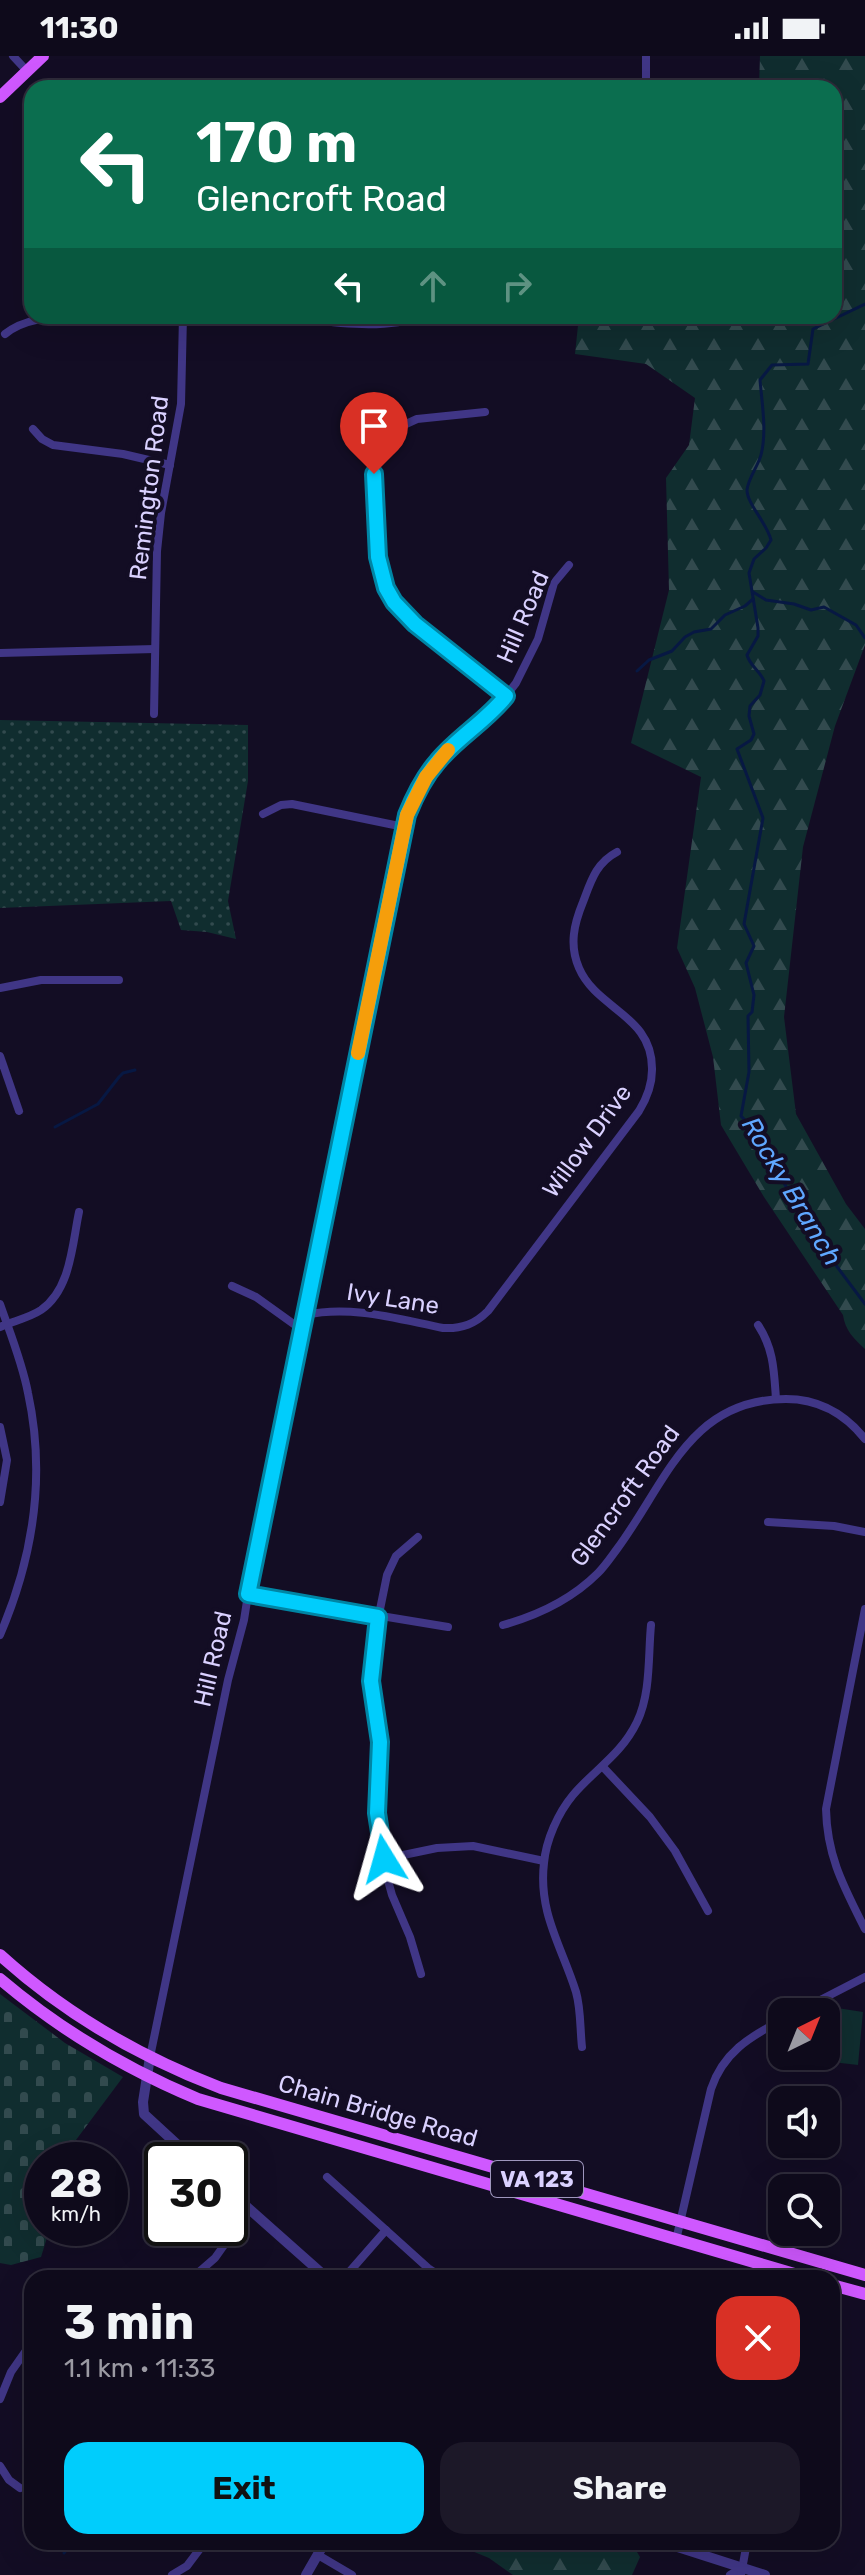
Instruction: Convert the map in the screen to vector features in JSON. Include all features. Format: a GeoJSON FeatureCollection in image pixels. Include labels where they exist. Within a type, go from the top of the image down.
{"type":"FeatureCollection","features":[{"type":"Feature","properties":{"kind":"main road"},"geometry":{"type":"LineString","coordinates":[[0,97],[43,56]]}},
{"type":"Feature","properties":{"kind":"main road","name":"Chain Bridge Road"},"geometry":{"type":"LineString","coordinates":[[0,1955],[61,2004],[122,2043],[216,2086],[865,2275]]}},
{"type":"Feature","properties":{"kind":"main road","name":"Chain Bridge Road"},"geometry":{"type":"LineString","coordinates":[[0,1979],[66,2029],[147,2077],[223,2108],[780,2270]]}},
{"type":"Feature","properties":{"kind":"main road"},"geometry":{"type":"LineString","coordinates":[[840,2287],[865,2294]]}},
{"type":"Feature","properties":{"kind":"street"},"geometry":{"type":"LineString","coordinates":[[13,56],[27,71]]}},
{"type":"Feature","properties":{"kind":"street"},"geometry":{"type":"LineString","coordinates":[[646,56],[646,80]]}},
{"type":"Feature","properties":{"kind":"street"},"geometry":{"type":"LineString","coordinates":[[5,334],[24,322]]}},
{"type":"Feature","properties":{"kind":"street","name":"Remington Road"},"geometry":{"type":"LineString","coordinates":[[154,714],[157,551],[181,404],[183,324]]}},
{"type":"Feature","properties":{"kind":"street"},"geometry":{"type":"LineString","coordinates":[[485,412],[417,419],[406,424],[388,441],[381,451],[374,474],[378,557],[386,588],[404,614],[506,696]]}},
{"type":"Feature","properties":{"kind":"street"},"geometry":{"type":"LineString","coordinates":[[33,429],[53,445],[123,454],[170,465]]}},
{"type":"Feature","properties":{"kind":"street","name":"Hill Road"},"geometry":{"type":"LineString","coordinates":[[150,2057],[404,827],[416,793],[431,769],[448,750],[482,723],[506,696],[528,662],[554,583],[569,565]]}},
{"type":"Feature","properties":{"kind":"street"},"geometry":{"type":"LineString","coordinates":[[0,653],[155,649]]}},
{"type":"Feature","properties":{"kind":"street"},"geometry":{"type":"LineString","coordinates":[[263,814],[281,805],[292,804],[404,827]]}},
{"type":"Feature","properties":{"kind":"street","name":"Willow Drive"},"geometry":{"type":"LineString","coordinates":[[474,1323],[488,1311],[639,1111],[648,1093],[652,1066],[646,1041],[632,1021],[585,979],[573,946],[576,920],[595,873],[607,857],[617,852]]}},
{"type":"Feature","properties":{"kind":"street"},"geometry":{"type":"LineString","coordinates":[[0,988],[41,980],[119,980]]}},
{"type":"Feature","properties":{"kind":"street"},"geometry":{"type":"LineString","coordinates":[[0,1056],[19,1111]]}},
{"type":"Feature","properties":{"kind":"street"},"geometry":{"type":"LineString","coordinates":[[4,1325],[41,1310],[58,1291],[66,1273],[79,1212]]}},
{"type":"Feature","properties":{"kind":"street"},"geometry":{"type":"LineString","coordinates":[[232,1286],[256,1297],[302,1330]]}},
{"type":"Feature","properties":{"kind":"street"},"geometry":{"type":"LineString","coordinates":[[0,1304],[4,1325],[23,1369],[33,1415],[37,1488],[26,1562],[0,1635]]}},
{"type":"Feature","properties":{"kind":"street","name":"Ivy Lane"},"geometry":{"type":"LineString","coordinates":[[305,1315],[345,1310],[443,1328],[474,1323]]}},
{"type":"Feature","properties":{"kind":"street"},"geometry":{"type":"LineString","coordinates":[[758,1325],[772,1353],[776,1399]]}},
{"type":"Feature","properties":{"kind":"street","name":"Glencroft Road"},"geometry":{"type":"LineString","coordinates":[[503,1625],[532,1617],[566,1600],[600,1572],[685,1446],[717,1416],[735,1407],[776,1399],[794,1399],[823,1406],[847,1420],[865,1439]]}},
{"type":"Feature","properties":{"kind":"street"},"geometry":{"type":"LineString","coordinates":[[0,1427],[7,1460],[0,1502]]}},
{"type":"Feature","properties":{"kind":"street"},"geometry":{"type":"LineString","coordinates":[[768,1522],[834,1526],[865,1532]]}},
{"type":"Feature","properties":{"kind":"street"},"geometry":{"type":"LineString","coordinates":[[418,1537],[402,1548],[391,1563],[384,1584],[371,1681],[380,1742],[377,1813],[387,1882],[410,1937],[421,1974]]}},
{"type":"Feature","properties":{"kind":"street"},"geometry":{"type":"LineString","coordinates":[[248,1594],[448,1627]]}},
{"type":"Feature","properties":{"kind":"street"},"geometry":{"type":"LineString","coordinates":[[865,1609],[826,1809],[826,1830],[834,1865],[865,1929]]}},
{"type":"Feature","properties":{"kind":"street"},"geometry":{"type":"LineString","coordinates":[[582,2047],[577,1994],[550,1926],[543,1886],[544,1861],[559,1816],[572,1796],[619,1751],[638,1721],[645,1696],[651,1625]]}},
{"type":"Feature","properties":{"kind":"street"},"geometry":{"type":"LineString","coordinates":[[603,1767],[650,1817],[675,1851],[708,1911]]}},
{"type":"Feature","properties":{"kind":"street"},"geometry":{"type":"LineString","coordinates":[[384,1859],[437,1848],[473,1846],[544,1861]]}},
{"type":"Feature","properties":{"kind":"street"},"geometry":{"type":"LineString","coordinates":[[824,1998],[865,1977]]}},
{"type":"Feature","properties":{"kind":"street"},"geometry":{"type":"LineString","coordinates":[[676,2240],[717,2073],[739,2045],[768,2028]]}},
{"type":"Feature","properties":{"kind":"street"},"geometry":{"type":"LineString","coordinates":[[150,2057],[144,2114],[174,2142]]}},
{"type":"Feature","properties":{"kind":"street"},"geometry":{"type":"LineString","coordinates":[[327,2177],[434,2270]]}},
{"type":"Feature","properties":{"kind":"street"},"geometry":{"type":"LineString","coordinates":[[201,2270],[215,2258],[249,2210],[318,2270]]}},
{"type":"Feature","properties":{"kind":"street"},"geometry":{"type":"LineString","coordinates":[[351,2270],[386,2230]]}},
{"type":"Feature","properties":{"kind":"street"},"geometry":{"type":"LineString","coordinates":[[0,2399],[11,2372],[24,2353]]}},
{"type":"Feature","properties":{"kind":"street"},"geometry":{"type":"LineString","coordinates":[[0,2466],[9,2480],[20,2488]]}},
{"type":"Feature","properties":{"kind":"street"},"geometry":{"type":"LineString","coordinates":[[172,2575],[187,2566],[199,2550]]}},
{"type":"Feature","properties":{"kind":"street"},"geometry":{"type":"LineString","coordinates":[[306,2575],[321,2550]]}},
{"type":"Feature","properties":{"kind":"street"},"geometry":{"type":"LineString","coordinates":[[683,2550],[740,2572],[765,2575]]}},
{"type":"Feature","properties":{"kind":"street"},"geometry":{"type":"LineString","coordinates":[[740,2572],[745,2550]]}},
{"type":"Feature","properties":{"kind":"street"},"geometry":{"type":"LineString","coordinates":[[318,2555],[352,2575]]}},
{"type":"Feature","properties":{"kind":"street"},"geometry":{"type":"LineString","coordinates":[[730,2575],[740,2572]]}},
{"type":"Feature","properties":{"kind":"green space"},"geometry":{"type":"Polygon","coordinates":[[[760,56],[865,56],[865,645],[835,726],[803,847],[784,1017],[796,1114],[846,1204],[865,1229],[865,1349],[848,1330],[843,1315],[764,1197],[721,1125],[713,1057],[695,988],[677,948],[701,777],[631,743],[669,590],[666,478],[689,445],[695,398],[646,364],[575,354],[578,324],[842,324],[842,80],[759,80],[760,56]]]}},
{"type":"Feature","properties":{"kind":"green space"},"geometry":{"type":"Polygon","coordinates":[[[0,720],[248,725],[248,781],[228,901],[236,939],[181,930],[171,901],[0,908],[0,720]]]}},
{"type":"Feature","properties":{"kind":"green space"},"geometry":{"type":"Polygon","coordinates":[[[0,1994],[65,2043],[123,2077],[74,2142],[24,2142],[24,2246],[44,2246],[41,2257],[11,2265],[0,2263],[0,1994]]]}},
{"type":"Feature","properties":{"kind":"green space"},"geometry":{"type":"Polygon","coordinates":[[[840,2008],[863,2012],[858,2065],[840,2063],[840,2008]]]}},
{"type":"Feature","properties":{"kind":"green space"},"geometry":{"type":"Polygon","coordinates":[[[470,2550],[636,2550],[640,2557],[632,2575],[513,2575],[489,2558],[470,2550]]]}},
{"type":"Feature","properties":{"kind":"waterway","name":"Rocky Branch"},"geometry":{"type":"LineString","coordinates":[[842,315],[865,304]]}},
{"type":"Feature","properties":{"kind":"waterway","name":"Rocky Branch"},"geometry":{"type":"LineString","coordinates":[[823,324],[813,329],[808,364],[772,365],[760,380],[763,446],[747,490],[771,540],[754,559],[749,573],[758,636],[747,655],[764,681],[760,695],[750,706],[749,716],[754,734],[751,740],[737,749],[763,818],[744,924],[754,946],[746,963],[754,995],[752,1012],[748,1016],[749,1072],[741,1116],[772,1148],[784,1183],[817,1240],[865,1304]]}},
{"type":"Feature","properties":{"kind":"waterway"},"geometry":{"type":"LineString","coordinates":[[753,592],[766,600],[811,610],[824,607],[856,625],[865,638]]}},
{"type":"Feature","properties":{"kind":"waterway"},"geometry":{"type":"LineString","coordinates":[[637,671],[649,660],[672,651],[685,637],[711,629],[725,615],[753,599]]}},
{"type":"Feature","properties":{"kind":"waterway"},"geometry":{"type":"LineString","coordinates":[[55,1127],[98,1104],[123,1073],[135,1070]]}},
{"type":"Feature","properties":{"kind":"slow traffic"},"geometry":{"type":"LineString","coordinates":[[358,1053],[407,815],[426,777],[448,750]]}},
{"type":"Feature","properties":{"kind":"route"},"geometry":{"type":"LineString","coordinates":[[374,474],[378,557],[381,574],[394,602],[415,624],[506,696],[482,723],[437,761],[416,793],[407,815],[248,1594],[378,1617],[371,1681],[380,1742],[377,1813],[384,1859]]}}]}
